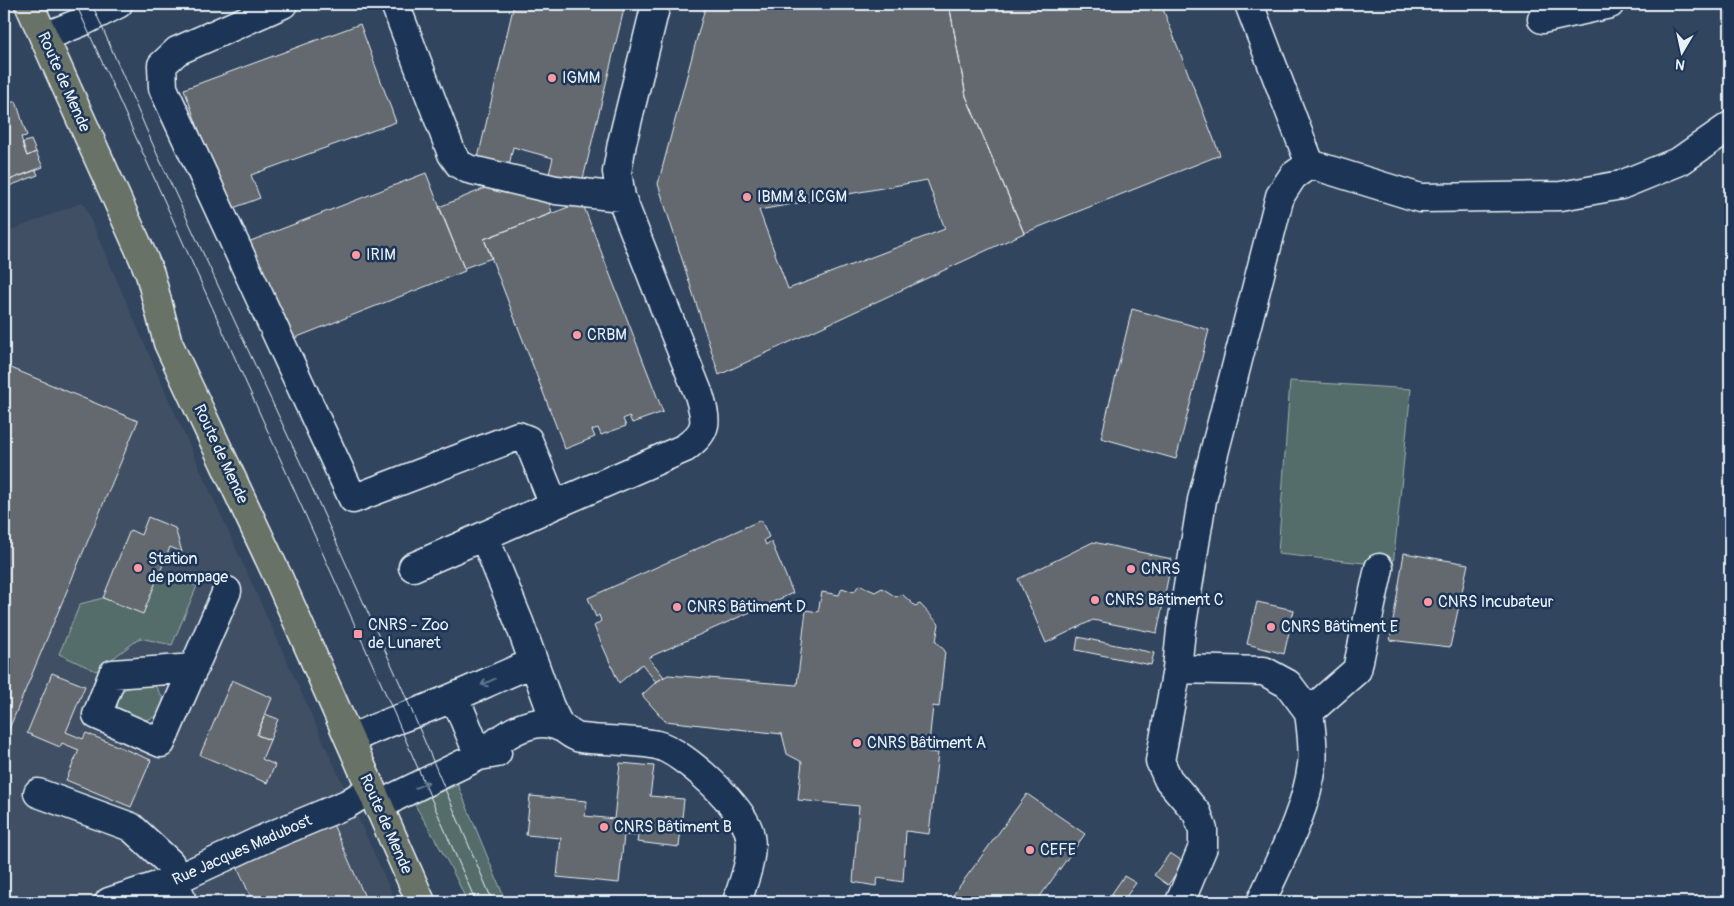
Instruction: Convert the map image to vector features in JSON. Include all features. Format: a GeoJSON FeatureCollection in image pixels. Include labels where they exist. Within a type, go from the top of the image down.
{"type":"FeatureCollection","features":[{"type":"Feature","properties":{"kind":"main road","name":"Route de Mende"},"geometry":{"type":"LineString","coordinates":[[29,4],[150,274],[168,343],[278,577],[420,902]]}},
{"type":"Feature","properties":{"kind":"street"},"geometry":{"type":"LineString","coordinates":[[44,37],[84,21],[118,4]]}},
{"type":"Feature","properties":{"kind":"street"},"geometry":{"type":"LineString","coordinates":[[283,4],[177,51],[162,65],[163,88],[353,499],[518,436],[528,440],[554,505]]}},
{"type":"Feature","properties":{"kind":"street"},"geometry":{"type":"LineString","coordinates":[[395,4],[452,154],[459,164],[468,169],[556,190],[621,197]]}},
{"type":"Feature","properties":{"kind":"street"},"geometry":{"type":"LineString","coordinates":[[413,567],[685,448],[701,433],[706,422],[700,395],[621,197],[617,172],[622,143],[656,4]]}},
{"type":"Feature","properties":{"kind":"street"},"geometry":{"type":"LineString","coordinates":[[1249,4],[1310,164]]}},
{"type":"Feature","properties":{"kind":"street"},"geometry":{"type":"LineString","coordinates":[[1542,19],[1610,4]]}},
{"type":"Feature","properties":{"kind":"street"},"geometry":{"type":"LineString","coordinates":[[1310,164],[1420,198],[1561,196],[1621,185],[1680,161],[1730,126]]}},
{"type":"Feature","properties":{"kind":"street"},"geometry":{"type":"LineString","coordinates":[[1180,902],[1203,847],[1203,830],[1197,813],[1168,779],[1160,761],[1177,669],[1180,630],[1202,500],[1280,196],[1292,176],[1310,164]]}},
{"type":"Feature","properties":{"kind":"street"},"geometry":{"type":"LineString","coordinates":[[484,536],[560,727],[578,738],[657,746],[671,750],[686,760],[727,799],[744,820],[750,835],[751,848],[748,867],[736,902]]}},
{"type":"Feature","properties":{"kind":"street"},"geometry":{"type":"LineString","coordinates":[[1309,712],[1357,670],[1379,568]]}},
{"type":"Feature","properties":{"kind":"street"},"geometry":{"type":"LineString","coordinates":[[194,668],[227,591]]}},
{"type":"Feature","properties":{"kind":"street"},"geometry":{"type":"LineString","coordinates":[[350,740],[367,731],[455,697],[533,663]]}},
{"type":"Feature","properties":{"kind":"street"},"geometry":{"type":"LineString","coordinates":[[1177,669],[1264,671],[1288,684],[1309,712],[1312,737],[1312,765],[1302,806],[1261,902]]}},
{"type":"Feature","properties":{"kind":"street"},"geometry":{"type":"LineString","coordinates":[[455,697],[479,756]]}},
{"type":"Feature","properties":{"kind":"street","name":"Rue Jacques Madubost"},"geometry":{"type":"LineString","coordinates":[[109,902],[179,891],[268,837],[347,804],[375,798],[395,797],[479,756],[511,751],[539,739],[560,727]]}},
{"type":"Feature","properties":{"kind":"street"},"geometry":{"type":"LineString","coordinates":[[38,793],[131,827],[170,863],[179,891]]}},
{"type":"Feature","properties":{"kind":"shaded area"},"geometry":{"type":"Polygon","coordinates":[[[83,202],[168,398],[396,902],[4,902],[4,233],[83,202]]]}},
{"type":"Feature","properties":{"kind":"green space"},"geometry":{"type":"Polygon","coordinates":[[[1290,381],[1411,389],[1393,566],[1278,554],[1290,381]]]}},
{"type":"Feature","properties":{"kind":"green space"},"geometry":{"type":"Polygon","coordinates":[[[159,573],[197,586],[172,645],[140,638],[96,671],[59,654],[80,604],[103,598],[143,613],[159,573]]]}},
{"type":"Feature","properties":{"kind":"green space"},"geometry":{"type":"Polygon","coordinates":[[[139,684],[155,686],[163,698],[161,715],[143,721],[118,710],[117,701],[123,690],[139,684]]]}},
{"type":"Feature","properties":{"kind":"green space"},"geometry":{"type":"Polygon","coordinates":[[[458,785],[506,902],[467,902],[449,864],[413,802],[458,785]]]}},
{"type":"Feature","properties":{"kind":"building","name":"IGMM"},"geometry":{"type":"Polygon","coordinates":[[[514,4],[610,4],[624,9],[582,183],[549,174],[553,158],[513,147],[509,166],[478,158],[514,4]]]}},
{"type":"Feature","properties":{"kind":"building","name":"IBMM & ICGM"},"geometry":{"type":"Polygon","coordinates":[[[706,4],[949,4],[966,96],[1024,233],[719,375],[658,184],[706,4]],[[927,180],[759,210],[788,289],[945,229],[927,180]]]}},
{"type":"Feature","properties":{"kind":"building"},"geometry":{"type":"Polygon","coordinates":[[[949,4],[1161,4],[1220,155],[1024,233],[966,96],[949,4]]]}},
{"type":"Feature","properties":{"kind":"building"},"geometry":{"type":"Polygon","coordinates":[[[360,24],[396,122],[251,175],[260,198],[228,210],[184,89],[360,24]]]}},
{"type":"Feature","properties":{"kind":"building"},"geometry":{"type":"Polygon","coordinates":[[[16,101],[27,136],[21,137],[27,156],[36,152],[43,167],[4,182],[4,105],[16,101]]]}},
{"type":"Feature","properties":{"kind":"building"},"geometry":{"type":"Polygon","coordinates":[[[31,140],[36,152],[27,156],[22,143],[31,140]]]}},
{"type":"Feature","properties":{"kind":"building"},"geometry":{"type":"Polygon","coordinates":[[[36,170],[38,175],[4,188],[4,182],[36,170]]]}},
{"type":"Feature","properties":{"kind":"building","name":"IRIM"},"geometry":{"type":"Polygon","coordinates":[[[426,173],[465,271],[287,341],[248,242],[426,173]]]}},
{"type":"Feature","properties":{"kind":"building"},"geometry":{"type":"Polygon","coordinates":[[[498,183],[547,194],[552,213],[484,239],[492,258],[464,268],[439,207],[498,183]]]}},
{"type":"Feature","properties":{"kind":"building","name":"CRBM"},"geometry":{"type":"Polygon","coordinates":[[[582,202],[663,412],[632,423],[629,416],[623,419],[626,426],[601,435],[598,428],[592,430],[595,437],[565,449],[484,239],[582,202]]]}},
{"type":"Feature","properties":{"kind":"building"},"geometry":{"type":"Polygon","coordinates":[[[1132,309],[1209,330],[1176,459],[1101,438],[1132,309]]]}},
{"type":"Feature","properties":{"kind":"building"},"geometry":{"type":"Polygon","coordinates":[[[4,365],[138,421],[4,741],[4,365]]]}},
{"type":"Feature","properties":{"kind":"building","name":"Station de pompage"},"geometry":{"type":"Polygon","coordinates":[[[148,517],[175,528],[182,552],[170,547],[143,614],[103,598],[130,530],[141,535],[148,517]]]}},
{"type":"Feature","properties":{"kind":"building","name":"CNRS Bâtiment D"},"geometry":{"type":"Polygon","coordinates":[[[761,520],[769,537],[764,540],[766,545],[771,541],[793,593],[649,658],[664,677],[656,682],[642,664],[619,683],[594,626],[601,621],[599,615],[596,617],[588,598],[761,520]]]}},
{"type":"Feature","properties":{"kind":"building","name":"CNRS Bâtiment C"},"geometry":{"type":"Polygon","coordinates":[[[1093,542],[1172,559],[1157,633],[1093,620],[1046,643],[1018,579],[1093,542]]]}},
{"type":"Feature","properties":{"kind":"building","name":"CNRS Incubateur"},"geometry":{"type":"Polygon","coordinates":[[[1404,553],[1468,564],[1450,647],[1390,640],[1404,553]]]}},
{"type":"Feature","properties":{"kind":"building","name":"CNRS Bâtiment A"},"geometry":{"type":"Polygon","coordinates":[[[859,585],[875,592],[882,588],[896,597],[902,594],[915,606],[920,604],[939,624],[936,641],[945,651],[939,707],[933,706],[928,752],[938,753],[929,834],[906,831],[903,882],[878,878],[876,886],[853,882],[859,806],[798,800],[802,762],[787,754],[782,734],[665,721],[642,695],[656,682],[668,675],[797,685],[806,610],[818,612],[822,592],[839,595],[842,588],[854,592],[859,585]]]}},
{"type":"Feature","properties":{"kind":"building","name":"CNRS Bâtiment E"},"geometry":{"type":"Polygon","coordinates":[[[1257,602],[1294,610],[1284,654],[1247,644],[1257,602]]]}},
{"type":"Feature","properties":{"kind":"building"},"geometry":{"type":"Polygon","coordinates":[[[1078,637],[1154,653],[1151,665],[1076,650],[1078,637]]]}},
{"type":"Feature","properties":{"kind":"building"},"geometry":{"type":"Polygon","coordinates":[[[52,673],[85,686],[66,732],[83,739],[86,733],[151,760],[131,807],[66,780],[79,750],[62,743],[60,747],[27,733],[52,673]]]}},
{"type":"Feature","properties":{"kind":"building"},"geometry":{"type":"Polygon","coordinates":[[[232,680],[272,698],[257,735],[270,740],[262,759],[275,765],[267,783],[200,755],[232,680]]]}},
{"type":"Feature","properties":{"kind":"building"},"geometry":{"type":"Polygon","coordinates":[[[265,714],[278,719],[270,740],[257,735],[265,714]]]}},
{"type":"Feature","properties":{"kind":"building","name":"CNRS Bâtiment B"},"geometry":{"type":"Polygon","coordinates":[[[620,763],[654,766],[650,796],[684,799],[679,847],[637,842],[638,836],[624,835],[619,883],[557,877],[561,838],[526,835],[530,796],[587,801],[585,816],[614,819],[620,763]]]}},
{"type":"Feature","properties":{"kind":"building","name":"CEFE"},"geometry":{"type":"Polygon","coordinates":[[[1027,794],[1085,834],[1036,902],[948,902],[1027,794]]]}},
{"type":"Feature","properties":{"kind":"building"},"geometry":{"type":"Polygon","coordinates":[[[332,822],[367,902],[253,902],[236,864],[332,822]]]}},
{"type":"Feature","properties":{"kind":"building"},"geometry":{"type":"Polygon","coordinates":[[[1170,853],[1184,862],[1168,885],[1154,875],[1170,853]]]}},
{"type":"Feature","properties":{"kind":"building"},"geometry":{"type":"Polygon","coordinates":[[[1124,876],[1136,883],[1122,902],[1111,895],[1124,876]]]}},
{"type":"Feature","properties":{"kind":"tram line"},"geometry":{"type":"LineString","coordinates":[[76,4],[384,690],[476,902]]}},
{"type":"Feature","properties":{"kind":"tram line"},"geometry":{"type":"LineString","coordinates":[[92,4],[157,154],[307,477],[402,688],[493,902]]}},
{"type":"Feature","properties":{"kind":"place","name":"IGMM"},"geometry":{"type":"Point","coordinates":[552,78]}},
{"type":"Feature","properties":{"kind":"place","name":"IBMM & ICGM"},"geometry":{"type":"Point","coordinates":[747,197]}},
{"type":"Feature","properties":{"kind":"place","name":"IRIM"},"geometry":{"type":"Point","coordinates":[356,255]}},
{"type":"Feature","properties":{"kind":"place","name":"CRBM"},"geometry":{"type":"Point","coordinates":[577,335]}},
{"type":"Feature","properties":{"kind":"place","name":"Station de pompage"},"geometry":{"type":"Point","coordinates":[138,568]}},
{"type":"Feature","properties":{"kind":"place","name":"CNRS"},"geometry":{"type":"Point","coordinates":[1131,569]}},
{"type":"Feature","properties":{"kind":"place","name":"CNRS Bâtiment C"},"geometry":{"type":"Point","coordinates":[1095,600]}},
{"type":"Feature","properties":{"kind":"place","name":"CNRS Incubateur"},"geometry":{"type":"Point","coordinates":[1428,602]}},
{"type":"Feature","properties":{"kind":"place","name":"CNRS Bâtiment D"},"geometry":{"type":"Point","coordinates":[677,607]}},
{"type":"Feature","properties":{"kind":"place","name":"CNRS Bâtiment E"},"geometry":{"type":"Point","coordinates":[1271,627]}},
{"type":"Feature","properties":{"kind":"place","name":"CNRS - Zoo de Lunaret"},"geometry":{"type":"Point","coordinates":[358,634]}},
{"type":"Feature","properties":{"kind":"place","name":"CNRS Bâtiment A"},"geometry":{"type":"Point","coordinates":[857,743]}},
{"type":"Feature","properties":{"kind":"place","name":"CNRS Bâtiment B"},"geometry":{"type":"Point","coordinates":[604,827]}},
{"type":"Feature","properties":{"kind":"place","name":"CEFE"},"geometry":{"type":"Point","coordinates":[1030,850]}}]}
